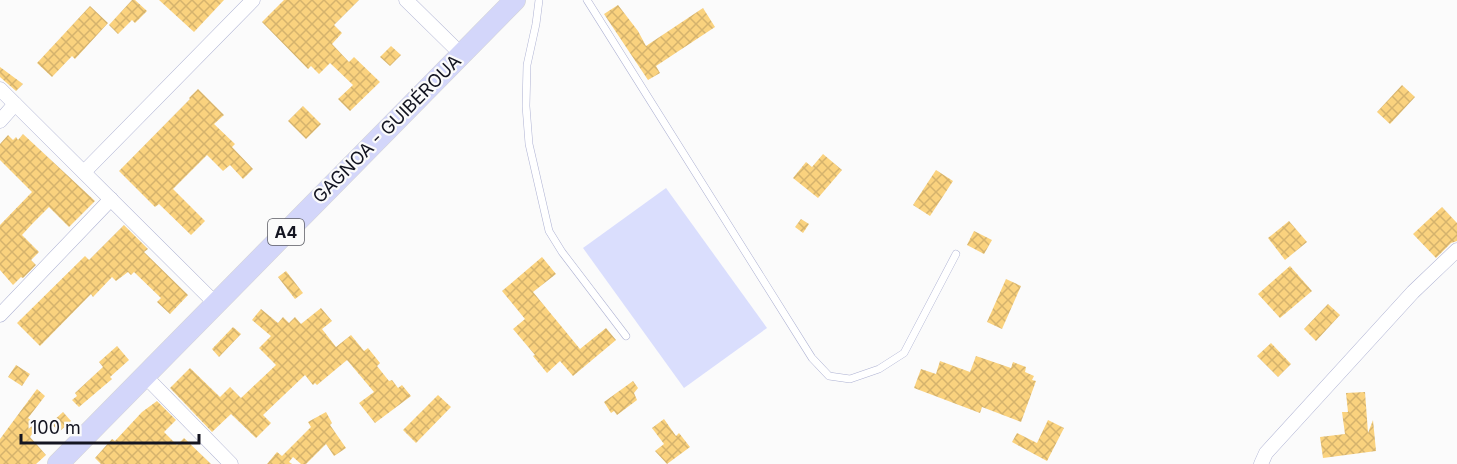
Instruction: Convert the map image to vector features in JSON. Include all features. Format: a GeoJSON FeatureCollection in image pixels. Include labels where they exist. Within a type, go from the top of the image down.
{"type":"FeatureCollection","features":[{"type":"Feature","properties":{"kind":"main road","name":"GAGNOA - GUIBÉROUA"},"geometry":{"type":"LineString","coordinates":[[58,464],[515,0]]}},
{"type":"Feature","properties":{"kind":"street"},"geometry":{"type":"LineString","coordinates":[[84,172],[254,0]]}},
{"type":"Feature","properties":{"kind":"street"},"geometry":{"type":"LineString","coordinates":[[406,0],[461,54]]}},
{"type":"Feature","properties":{"kind":"street"},"geometry":{"type":"LineString","coordinates":[[0,89],[215,303]]}},
{"type":"Feature","properties":{"kind":"street"},"geometry":{"type":"LineString","coordinates":[[0,121],[15,104]]}},
{"type":"Feature","properties":{"kind":"street"},"geometry":{"type":"LineString","coordinates":[[0,315],[111,199]]}},
{"type":"Feature","properties":{"kind":"street"},"geometry":{"type":"LineString","coordinates":[[1261,464],[1266,453],[1397,309],[1457,250]]}},
{"type":"Feature","properties":{"kind":"street"},"geometry":{"type":"LineString","coordinates":[[144,375],[231,464]]}},
{"type":"Feature","properties":{"kind":"lane"},"geometry":{"type":"LineString","coordinates":[[539,0],[527,64],[526,106],[529,144],[549,231],[562,252],[626,336]]}},
{"type":"Feature","properties":{"kind":"lane"},"geometry":{"type":"LineString","coordinates":[[587,0],[812,358],[829,376],[849,379],[879,369],[904,352],[956,254]]}},
{"type":"Feature","properties":{"kind":"shaded area"},"geometry":{"type":"Polygon","coordinates":[[[666,188],[767,328],[684,388],[583,248],[666,188]]]}},
{"type":"Feature","properties":{"kind":"building"},"geometry":{"type":"Polygon","coordinates":[[[132,0],[147,11],[135,23],[132,20],[118,34],[109,25],[132,0]]]}},
{"type":"Feature","properties":{"kind":"building"},"geometry":{"type":"Polygon","coordinates":[[[159,0],[224,0],[194,32],[159,0]]]}},
{"type":"Feature","properties":{"kind":"building"},"geometry":{"type":"Polygon","coordinates":[[[284,0],[359,0],[334,25],[342,33],[332,44],[349,62],[354,57],[380,82],[350,111],[338,99],[353,85],[330,63],[319,74],[311,66],[308,69],[262,22],[284,0]]]}},
{"type":"Feature","properties":{"kind":"building"},"geometry":{"type":"Polygon","coordinates":[[[618,5],[638,31],[646,46],[703,8],[715,27],[656,66],[660,73],[648,80],[604,14],[618,5]]]}},
{"type":"Feature","properties":{"kind":"building"},"geometry":{"type":"Polygon","coordinates":[[[90,6],[108,23],[75,59],[72,56],[52,77],[37,63],[90,6]]]}},
{"type":"Feature","properties":{"kind":"building"},"geometry":{"type":"Polygon","coordinates":[[[391,46],[401,55],[390,66],[380,57],[391,46]]]}},
{"type":"Feature","properties":{"kind":"building"},"geometry":{"type":"Polygon","coordinates":[[[0,67],[23,84],[16,91],[0,77],[0,67]]]}},
{"type":"Feature","properties":{"kind":"building"},"geometry":{"type":"Polygon","coordinates":[[[1402,85],[1415,97],[1390,124],[1377,112],[1402,85]]]}},
{"type":"Feature","properties":{"kind":"building"},"geometry":{"type":"Polygon","coordinates":[[[198,89],[224,115],[214,124],[235,144],[232,147],[253,169],[243,179],[230,165],[223,171],[207,155],[173,189],[205,221],[191,235],[159,204],[155,207],[119,171],[198,89]]]}},
{"type":"Feature","properties":{"kind":"building"},"geometry":{"type":"Polygon","coordinates":[[[303,106],[321,124],[306,139],[288,121],[303,106]]]}},
{"type":"Feature","properties":{"kind":"building"},"geometry":{"type":"Polygon","coordinates":[[[23,134],[95,201],[69,227],[49,207],[32,224],[22,235],[39,252],[31,260],[36,265],[13,285],[0,270],[0,225],[32,192],[0,160],[0,144],[8,135],[13,140],[16,137],[18,140],[23,134]]]}},
{"type":"Feature","properties":{"kind":"building"},"geometry":{"type":"Polygon","coordinates":[[[823,154],[842,170],[818,198],[793,178],[806,162],[812,167],[823,154]]]}},
{"type":"Feature","properties":{"kind":"building"},"geometry":{"type":"Polygon","coordinates":[[[936,170],[953,181],[930,216],[913,205],[936,170]]]}},
{"type":"Feature","properties":{"kind":"building"},"geometry":{"type":"Polygon","coordinates":[[[1442,207],[1457,223],[1457,241],[1451,243],[1436,258],[1413,234],[1442,207]]]}},
{"type":"Feature","properties":{"kind":"building"},"geometry":{"type":"Polygon","coordinates":[[[801,219],[809,224],[803,233],[795,227],[801,219]]]}},
{"type":"Feature","properties":{"kind":"building"},"geometry":{"type":"Polygon","coordinates":[[[1289,221],[1307,242],[1285,260],[1268,238],[1289,221]]]}},
{"type":"Feature","properties":{"kind":"building"},"geometry":{"type":"Polygon","coordinates":[[[124,225],[148,249],[144,252],[188,295],[170,314],[157,302],[161,298],[134,272],[131,275],[128,272],[116,281],[112,277],[93,297],[91,294],[40,346],[17,323],[85,256],[89,260],[124,225]]]}},
{"type":"Feature","properties":{"kind":"building"},"geometry":{"type":"Polygon","coordinates":[[[974,231],[992,240],[984,254],[967,245],[974,231]]]}},
{"type":"Feature","properties":{"kind":"building"},"geometry":{"type":"Polygon","coordinates":[[[542,257],[556,274],[533,292],[580,349],[606,328],[616,340],[573,376],[560,361],[547,373],[513,329],[525,319],[502,291],[542,257]]]}},
{"type":"Feature","properties":{"kind":"building"},"geometry":{"type":"Polygon","coordinates":[[[1290,266],[1312,291],[1280,318],[1258,294],[1290,266]]]}},
{"type":"Feature","properties":{"kind":"building"},"geometry":{"type":"Polygon","coordinates":[[[286,271],[303,293],[295,299],[278,277],[286,271]]]}},
{"type":"Feature","properties":{"kind":"building"},"geometry":{"type":"Polygon","coordinates":[[[1006,279],[1021,286],[1002,329],[987,322],[1006,279]]]}},
{"type":"Feature","properties":{"kind":"building"},"geometry":{"type":"Polygon","coordinates":[[[1328,304],[1340,315],[1316,341],[1304,329],[1328,304]]]}},
{"type":"Feature","properties":{"kind":"building"},"geometry":{"type":"Polygon","coordinates":[[[321,308],[332,321],[322,329],[336,347],[351,335],[364,351],[368,348],[380,363],[377,366],[389,381],[392,380],[398,388],[402,385],[411,396],[375,423],[359,403],[374,392],[347,360],[317,385],[315,383],[313,385],[305,375],[263,415],[271,423],[256,438],[231,414],[212,432],[170,388],[190,368],[220,397],[230,387],[241,398],[276,365],[259,348],[271,336],[252,320],[261,309],[278,323],[283,317],[289,323],[295,317],[301,324],[321,308]]]}},
{"type":"Feature","properties":{"kind":"building"},"geometry":{"type":"Polygon","coordinates":[[[233,327],[241,334],[219,357],[212,349],[233,327]]]}},
{"type":"Feature","properties":{"kind":"building"},"geometry":{"type":"Polygon","coordinates":[[[1271,343],[1291,364],[1278,377],[1257,356],[1271,343]]]}},
{"type":"Feature","properties":{"kind":"building"},"geometry":{"type":"Polygon","coordinates":[[[117,346],[129,360],[110,377],[112,379],[79,407],[72,400],[77,396],[75,393],[103,367],[99,362],[117,346]]]}},
{"type":"Feature","properties":{"kind":"building"},"geometry":{"type":"Polygon","coordinates":[[[976,356],[1011,368],[1013,362],[1026,367],[1025,372],[1034,376],[1032,380],[1036,381],[1021,422],[982,407],[980,413],[914,388],[921,369],[936,374],[940,361],[970,372],[976,356]]]}},
{"type":"Feature","properties":{"kind":"building"},"geometry":{"type":"Polygon","coordinates":[[[16,365],[30,374],[22,386],[8,377],[16,365]]]}},
{"type":"Feature","properties":{"kind":"building"},"geometry":{"type":"Polygon","coordinates":[[[633,381],[638,388],[634,393],[637,400],[617,415],[614,411],[611,413],[604,402],[633,381]]]}},
{"type":"Feature","properties":{"kind":"building"},"geometry":{"type":"Polygon","coordinates":[[[37,389],[45,396],[28,418],[38,426],[30,437],[46,455],[36,464],[0,464],[0,439],[37,389]]]}},
{"type":"Feature","properties":{"kind":"building"},"geometry":{"type":"Polygon","coordinates":[[[1365,392],[1368,433],[1373,420],[1376,451],[1323,458],[1320,437],[1345,434],[1342,412],[1348,412],[1346,393],[1365,392]]]}},
{"type":"Feature","properties":{"kind":"building"},"geometry":{"type":"Polygon","coordinates":[[[438,395],[451,407],[416,443],[403,430],[438,395]]]}},
{"type":"Feature","properties":{"kind":"building"},"geometry":{"type":"Polygon","coordinates":[[[157,401],[176,420],[164,432],[177,445],[184,438],[211,464],[101,464],[95,458],[112,439],[115,441],[142,412],[157,401]]]}},
{"type":"Feature","properties":{"kind":"building"},"geometry":{"type":"Polygon","coordinates":[[[63,412],[71,421],[59,432],[51,423],[63,412]]]}},
{"type":"Feature","properties":{"kind":"building"},"geometry":{"type":"Polygon","coordinates":[[[326,412],[332,423],[330,425],[346,448],[334,456],[326,444],[306,464],[301,464],[293,457],[289,462],[292,464],[267,464],[277,452],[282,456],[311,427],[308,422],[326,412]]]}},
{"type":"Feature","properties":{"kind":"building"},"geometry":{"type":"Polygon","coordinates":[[[664,419],[676,436],[679,433],[690,447],[667,464],[655,451],[664,444],[652,428],[664,419]]]}},
{"type":"Feature","properties":{"kind":"building"},"geometry":{"type":"Polygon","coordinates":[[[1048,420],[1064,428],[1047,461],[1012,442],[1017,433],[1037,443],[1048,420]]]}}]}
